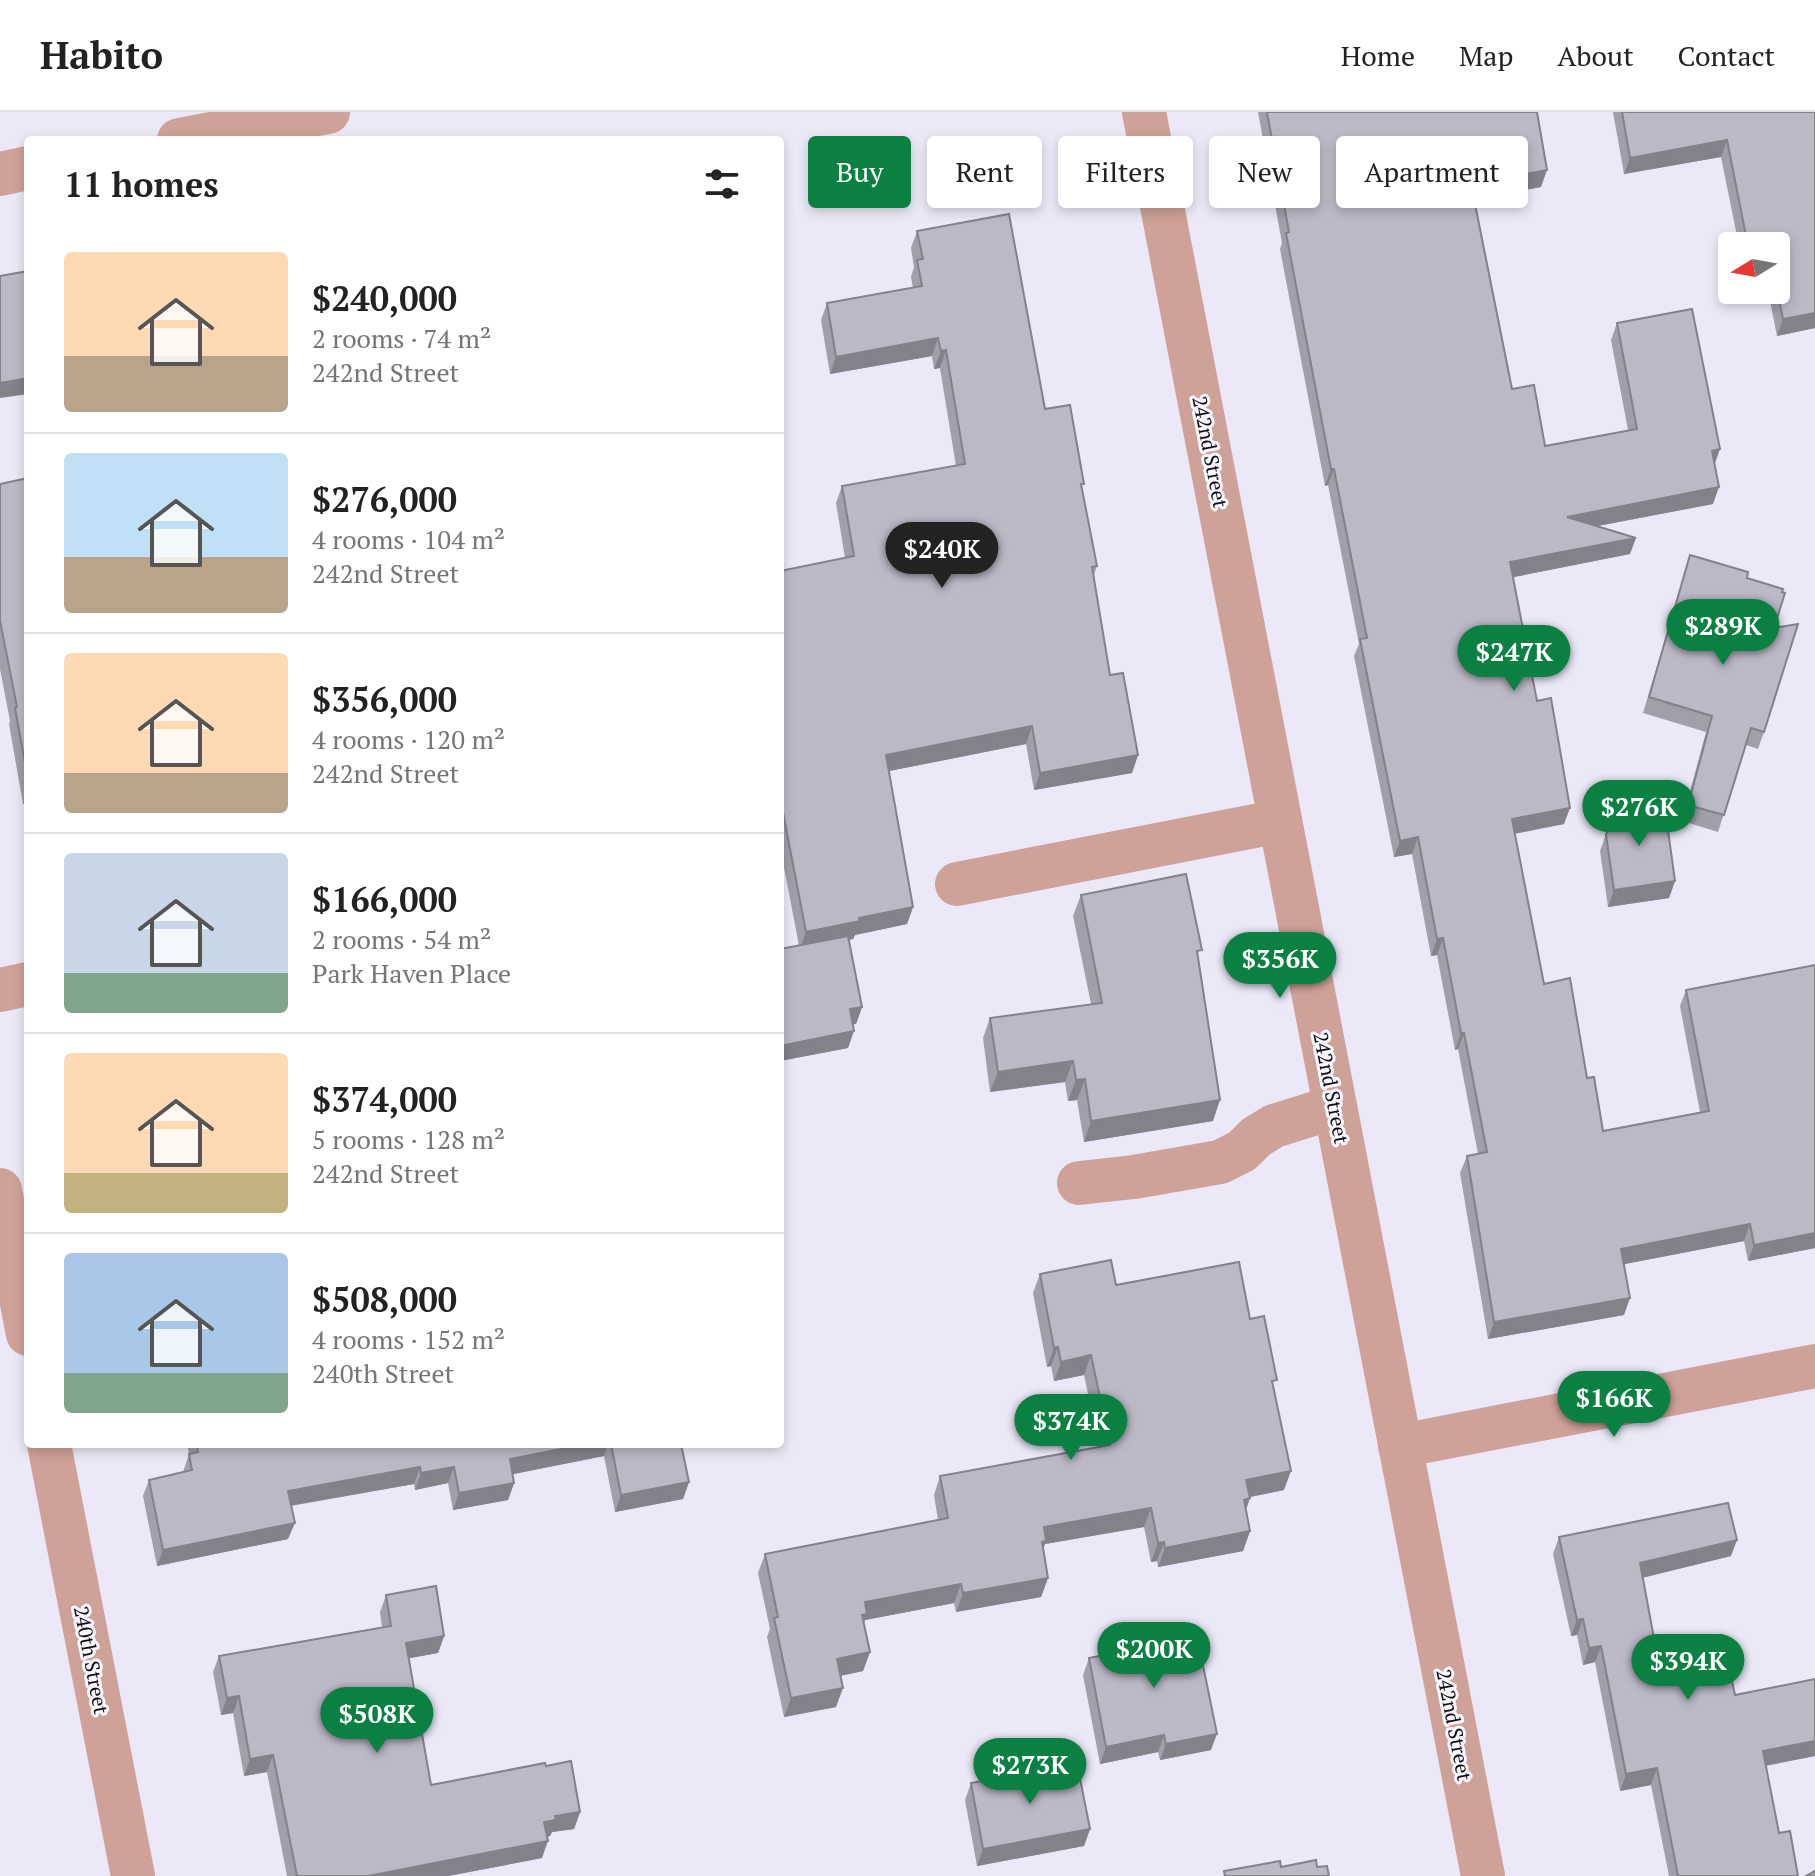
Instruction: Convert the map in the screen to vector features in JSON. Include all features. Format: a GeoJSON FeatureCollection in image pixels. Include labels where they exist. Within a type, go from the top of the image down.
{"type":"FeatureCollection","features":[{"type":"Feature","properties":{"kind":"street"},"geometry":{"type":"LineString","coordinates":[[200,136],[328,112]]}},
{"type":"Feature","properties":{"kind":"street","name":"242nd Street"},"geometry":{"type":"LineString","coordinates":[[1144,112],[1483,1876]]}},
{"type":"Feature","properties":{"kind":"street"},"geometry":{"type":"LineString","coordinates":[[0,174],[24,169]]}},
{"type":"Feature","properties":{"kind":"street"},"geometry":{"type":"LineString","coordinates":[[957,884],[1280,821]]}},
{"type":"Feature","properties":{"kind":"street"},"geometry":{"type":"LineString","coordinates":[[0,990],[24,985]]}},
{"type":"Feature","properties":{"kind":"street"},"geometry":{"type":"LineString","coordinates":[[1079,1183],[1220,1162],[1242,1151],[1256,1137],[1274,1126],[1335,1107]]}},
{"type":"Feature","properties":{"kind":"street"},"geometry":{"type":"LineString","coordinates":[[0,1190],[24,1313]]}},
{"type":"Feature","properties":{"kind":"street"},"geometry":{"type":"LineString","coordinates":[[1400,1446],[1815,1366]]}},
{"type":"Feature","properties":{"kind":"street","name":"240th Street"},"geometry":{"type":"LineString","coordinates":[[50,1448],[133,1876]]}},
{"type":"Feature","properties":{"kind":"building"},"geometry":{"type":"Polygon","coordinates":[[[1267,112],[1537,112],[1547,170],[1528,174],[1528,136],[1336,136],[1336,208],[1476,208],[1512,389],[1534,385],[1545,446],[1637,429],[1617,323],[1692,309],[1720,449],[1712,451],[1719,487],[1567,517],[1636,538],[1510,562],[1537,701],[1551,698],[1570,808],[1512,819],[1544,984],[1570,978],[1587,1078],[1594,1077],[1603,1131],[1709,1111],[1686,990],[1815,965],[1815,1233],[1754,1245],[1750,1224],[1621,1249],[1630,1298],[1494,1322],[1467,1156],[1487,1152],[1443,938],[1437,939],[1418,837],[1400,841],[1360,639],[1367,638],[1286,233],[1289,232],[1285,208],[1320,208],[1320,136],[1271,136],[1267,112]]]}},
{"type":"Feature","properties":{"kind":"building"},"geometry":{"type":"Polygon","coordinates":[[[1622,112],[1815,112],[1815,313],[1783,319],[1780,304],[1790,304],[1790,232],[1745,232],[1727,140],[1630,158],[1622,112]]]}},
{"type":"Feature","properties":{"kind":"building"},"geometry":{"type":"Polygon","coordinates":[[[1009,214],[1045,409],[1070,405],[1097,566],[1092,567],[1110,675],[1123,673],[1138,755],[1040,773],[1032,726],[886,755],[913,907],[806,932],[784,818],[784,570],[854,556],[842,486],[965,464],[946,350],[941,351],[938,338],[836,357],[827,303],[922,286],[917,260],[923,259],[917,231],[1009,214]]]}},
{"type":"Feature","properties":{"kind":"building"},"geometry":{"type":"Polygon","coordinates":[[[24,272],[24,379],[0,383],[0,276],[24,272]]]}},
{"type":"Feature","properties":{"kind":"building"},"geometry":{"type":"Polygon","coordinates":[[[24,479],[24,757],[0,621],[0,484],[24,479]]]}},
{"type":"Feature","properties":{"kind":"building"},"geometry":{"type":"Polygon","coordinates":[[[1690,555],[1748,572],[1747,578],[1783,589],[1785,593],[1774,628],[1798,624],[1764,732],[1751,728],[1724,815],[1688,805],[1712,716],[1649,697],[1690,555]]]}},
{"type":"Feature","properties":{"kind":"building"},"geometry":{"type":"Polygon","coordinates":[[[1661,805],[1664,824],[1667,823],[1675,881],[1614,890],[1606,835],[1614,811],[1661,805]]]}},
{"type":"Feature","properties":{"kind":"building"},"geometry":{"type":"Polygon","coordinates":[[[1186,874],[1202,950],[1197,951],[1220,1100],[1091,1121],[1085,1079],[1076,1080],[1073,1061],[998,1072],[990,1018],[1102,1003],[1081,895],[1186,874]]]}},
{"type":"Feature","properties":{"kind":"building"},"geometry":{"type":"Polygon","coordinates":[[[848,936],[862,1007],[850,1009],[854,1031],[784,1045],[784,948],[848,936]]]}},
{"type":"Feature","properties":{"kind":"building"},"geometry":{"type":"Polygon","coordinates":[[[1111,1260],[1116,1285],[1239,1262],[1250,1319],[1264,1316],[1277,1380],[1272,1381],[1291,1471],[1246,1480],[1250,1498],[1244,1500],[1250,1531],[1165,1548],[1164,1542],[1158,1543],[1151,1508],[1044,1527],[1046,1541],[1042,1542],[1048,1578],[963,1593],[961,1584],[865,1602],[867,1614],[862,1615],[870,1652],[837,1659],[843,1688],[791,1698],[774,1618],[778,1617],[765,1554],[948,1518],[940,1476],[1110,1445],[1091,1355],[1061,1362],[1058,1347],[1054,1348],[1040,1274],[1111,1260]]]}},
{"type":"Feature","properties":{"kind":"building"},"geometry":{"type":"Polygon","coordinates":[[[198,1448],[566,1448],[510,1459],[514,1483],[459,1493],[454,1467],[421,1473],[420,1467],[288,1491],[295,1523],[163,1550],[149,1480],[192,1470],[189,1454],[198,1452],[198,1448]]]}},
{"type":"Feature","properties":{"kind":"building"},"geometry":{"type":"Polygon","coordinates":[[[612,1448],[682,1448],[689,1482],[621,1495],[612,1448]]]}},
{"type":"Feature","properties":{"kind":"building"},"geometry":{"type":"Polygon","coordinates":[[[1728,1503],[1737,1540],[1640,1563],[1656,1649],[1722,1635],[1735,1695],[1815,1679],[1815,1741],[1763,1751],[1779,1833],[1790,1831],[1798,1876],[1678,1876],[1657,1768],[1626,1774],[1601,1646],[1589,1648],[1583,1619],[1577,1620],[1559,1537],[1728,1503]]]}},
{"type":"Feature","properties":{"kind":"building"},"geometry":{"type":"Polygon","coordinates":[[[436,1586],[444,1636],[406,1643],[431,1785],[545,1763],[546,1766],[571,1761],[580,1812],[555,1816],[556,1820],[544,1822],[548,1841],[368,1876],[297,1876],[273,1755],[250,1759],[239,1696],[227,1698],[219,1656],[391,1626],[386,1595],[436,1586]]]}},
{"type":"Feature","properties":{"kind":"building"},"geometry":{"type":"Polygon","coordinates":[[[1195,1626],[1217,1734],[1166,1744],[1164,1735],[1106,1747],[1089,1658],[1124,1651],[1122,1641],[1195,1626]]]}},
{"type":"Feature","properties":{"kind":"building"},"geometry":{"type":"Polygon","coordinates":[[[1077,1763],[1090,1829],[983,1849],[971,1783],[1077,1763]]]}},
{"type":"Feature","properties":{"kind":"building"},"geometry":{"type":"Polygon","coordinates":[[[1316,1860],[1317,1867],[1327,1866],[1329,1876],[1225,1876],[1224,1871],[1280,1861],[1281,1867],[1316,1860]]]}}]}
